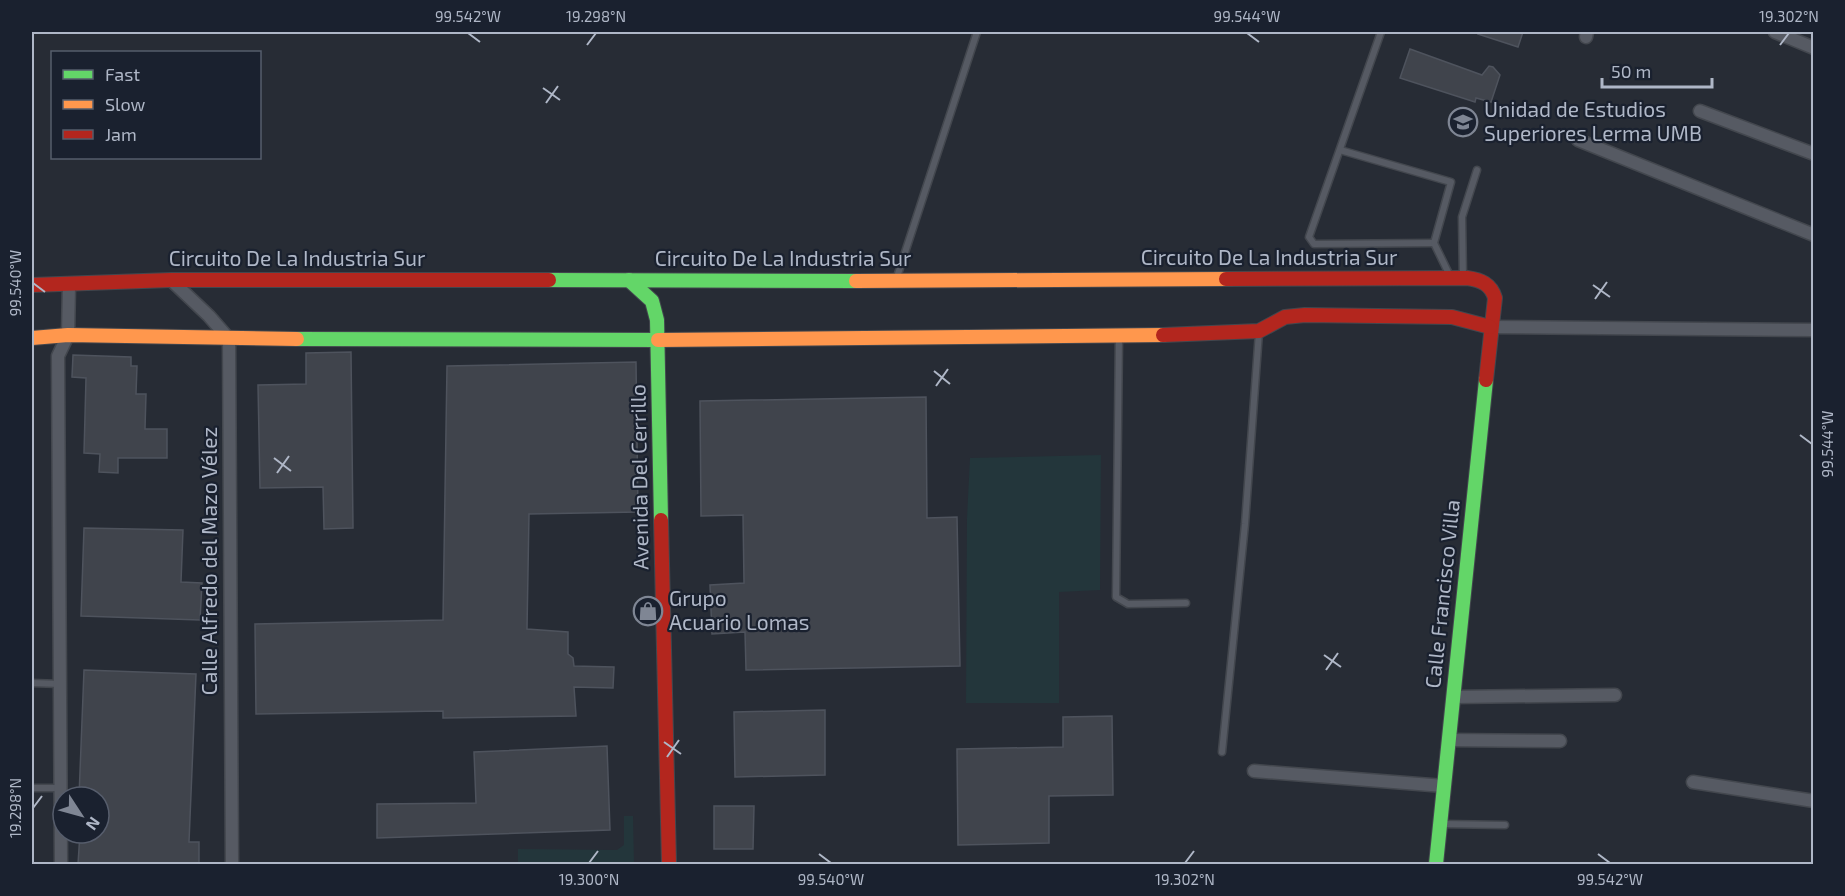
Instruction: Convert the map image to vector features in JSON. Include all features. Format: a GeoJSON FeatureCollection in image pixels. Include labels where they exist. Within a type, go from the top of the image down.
{"type":"FeatureCollection","features":[{"type":"Feature","properties":{"kind":"main road","name":"Circuito De La Industria Sur"},"geometry":{"type":"LineString","coordinates":[[32,285],[171,280],[744,282],[1457,278],[1478,279],[1491,287],[1495,298],[1490,327]]}},
{"type":"Feature","properties":{"kind":"main road","name":"Avenida Del Cerrillo"},"geometry":{"type":"LineString","coordinates":[[629,280],[652,301],[658,340],[669,864]]}},
{"type":"Feature","properties":{"kind":"main road"},"geometry":{"type":"LineString","coordinates":[[32,338],[68,335],[229,339],[658,340],[1119,336],[1259,331],[1285,317],[1305,315],[1452,317],[1490,327]]}},
{"type":"Feature","properties":{"kind":"main road","name":"Calle Francisco Villa"},"geometry":{"type":"LineString","coordinates":[[1436,864],[1490,327]]}},
{"type":"Feature","properties":{"kind":"street"},"geometry":{"type":"LineString","coordinates":[[1775,32],[1814,48]]}},
{"type":"Feature","properties":{"kind":"street"},"geometry":{"type":"LineString","coordinates":[[1700,111],[1814,154]]}},
{"type":"Feature","properties":{"kind":"street"},"geometry":{"type":"LineString","coordinates":[[1578,140],[1814,235]]}},
{"type":"Feature","properties":{"kind":"street"},"geometry":{"type":"LineString","coordinates":[[171,280],[209,316],[229,339]]}},
{"type":"Feature","properties":{"kind":"street"},"geometry":{"type":"LineString","coordinates":[[62,785],[58,356],[68,335],[69,285]]}},
{"type":"Feature","properties":{"kind":"street"},"geometry":{"type":"LineString","coordinates":[[1490,327],[1814,330]]}},
{"type":"Feature","properties":{"kind":"street","name":"Calle Alfredo del Mazo Vélez"},"geometry":{"type":"LineString","coordinates":[[229,339],[232,864]]}},
{"type":"Feature","properties":{"kind":"street"},"geometry":{"type":"LineString","coordinates":[[1454,697],[1615,695]]}},
{"type":"Feature","properties":{"kind":"street"},"geometry":{"type":"LineString","coordinates":[[1449,740],[1560,741]]}},
{"type":"Feature","properties":{"kind":"street"},"geometry":{"type":"LineString","coordinates":[[1254,771],[1444,786]]}},
{"type":"Feature","properties":{"kind":"street"},"geometry":{"type":"LineString","coordinates":[[1693,782],[1814,801]]}},
{"type":"Feature","properties":{"kind":"street"},"geometry":{"type":"LineString","coordinates":[[61,845],[61,864]]}},
{"type":"Feature","properties":{"kind":"lane"},"geometry":{"type":"LineString","coordinates":[[896,281],[977,32]]}},
{"type":"Feature","properties":{"kind":"lane"},"geometry":{"type":"LineString","coordinates":[[1381,32],[1309,237],[1314,243],[1434,243]]}},
{"type":"Feature","properties":{"kind":"lane"},"geometry":{"type":"LineString","coordinates":[[1340,150],[1450,181],[1434,243],[1457,278]]}},
{"type":"Feature","properties":{"kind":"lane"},"geometry":{"type":"LineString","coordinates":[[1457,278],[1462,217],[1477,170]]}},
{"type":"Feature","properties":{"kind":"lane"},"geometry":{"type":"LineString","coordinates":[[1222,752],[1245,524],[1259,331]]}},
{"type":"Feature","properties":{"kind":"lane"},"geometry":{"type":"LineString","coordinates":[[1119,336],[1116,597],[1128,604],[1186,603]]}},
{"type":"Feature","properties":{"kind":"lane"},"geometry":{"type":"LineString","coordinates":[[32,683],[61,684]]}},
{"type":"Feature","properties":{"kind":"lane"},"geometry":{"type":"LineString","coordinates":[[32,788],[51,788]]}},
{"type":"Feature","properties":{"kind":"lane"},"geometry":{"type":"LineString","coordinates":[[1440,824],[1505,825]]}},
{"type":"Feature","properties":{"kind":"green space"},"geometry":{"type":"Polygon","coordinates":[[[1101,455],[1100,590],[1059,592],[1059,703],[966,703],[967,518],[970,458],[1101,455]]]}},
{"type":"Feature","properties":{"kind":"green space"},"geometry":{"type":"Polygon","coordinates":[[[624,816],[633,816],[634,864],[518,864],[518,849],[617,850],[624,845],[624,816]]]}},
{"type":"Feature","properties":{"kind":"building"},"geometry":{"type":"Polygon","coordinates":[[[1479,32],[1523,32],[1518,47],[1478,34],[1479,32]]]}},
{"type":"Feature","properties":{"kind":"building"},"geometry":{"type":"Polygon","coordinates":[[[1410,49],[1482,75],[1489,66],[1493,67],[1500,75],[1491,102],[1476,98],[1475,102],[1400,78],[1410,49]]]}},
{"type":"Feature","properties":{"kind":"building"},"geometry":{"type":"Polygon","coordinates":[[[351,352],[353,528],[324,529],[323,487],[260,488],[258,385],[306,384],[306,353],[351,352]]]}},
{"type":"Feature","properties":{"kind":"building"},"geometry":{"type":"Polygon","coordinates":[[[73,355],[131,357],[131,366],[137,366],[136,394],[146,394],[145,429],[167,429],[167,458],[118,458],[118,473],[99,472],[100,454],[84,453],[86,378],[72,377],[73,355]]]}},
{"type":"Feature","properties":{"kind":"building"},"geometry":{"type":"Polygon","coordinates":[[[636,362],[638,512],[529,514],[527,629],[568,632],[568,654],[573,658],[574,666],[614,667],[613,688],[574,687],[576,716],[443,718],[443,711],[256,714],[255,624],[443,620],[447,366],[636,362]]]}},
{"type":"Feature","properties":{"kind":"building"},"geometry":{"type":"Polygon","coordinates":[[[926,397],[927,518],[957,517],[960,666],[746,670],[745,632],[712,634],[710,585],[744,583],[743,515],[701,516],[700,401],[926,397]]]}},
{"type":"Feature","properties":{"kind":"building"},"geometry":{"type":"Polygon","coordinates":[[[84,528],[183,530],[181,582],[202,583],[200,620],[81,616],[84,528]]]}},
{"type":"Feature","properties":{"kind":"building"},"geometry":{"type":"Polygon","coordinates":[[[84,670],[196,674],[189,842],[199,842],[199,864],[78,864],[79,845],[111,845],[111,785],[79,785],[84,670]]]}},
{"type":"Feature","properties":{"kind":"building"},"geometry":{"type":"Polygon","coordinates":[[[825,710],[825,775],[735,777],[734,712],[825,710]]]}},
{"type":"Feature","properties":{"kind":"building"},"geometry":{"type":"Polygon","coordinates":[[[1112,716],[1113,795],[1049,796],[1049,843],[958,845],[957,749],[1063,747],[1063,717],[1112,716]]]}},
{"type":"Feature","properties":{"kind":"building"},"geometry":{"type":"Polygon","coordinates":[[[607,746],[610,830],[377,838],[377,804],[476,803],[474,752],[607,746]]]}},
{"type":"Feature","properties":{"kind":"building"},"geometry":{"type":"Polygon","coordinates":[[[714,806],[754,806],[753,849],[714,849],[714,806]]]}},
{"type":"Feature","properties":{"kind":"traffic: fast"},"geometry":{"type":"LineString","coordinates":[[549,280],[856,281]]}},
{"type":"Feature","properties":{"kind":"traffic: fast"},"geometry":{"type":"LineString","coordinates":[[629,280],[652,301],[657,320],[661,520]]}},
{"type":"Feature","properties":{"kind":"traffic: fast"},"geometry":{"type":"LineString","coordinates":[[297,339],[658,340]]}},
{"type":"Feature","properties":{"kind":"traffic: fast"},"geometry":{"type":"LineString","coordinates":[[1436,864],[1486,380]]}},
{"type":"Feature","properties":{"kind":"traffic: slow"},"geometry":{"type":"LineString","coordinates":[[856,281],[1226,279]]}},
{"type":"Feature","properties":{"kind":"traffic: slow"},"geometry":{"type":"LineString","coordinates":[[32,338],[68,335],[297,339]]}},
{"type":"Feature","properties":{"kind":"traffic: slow"},"geometry":{"type":"LineString","coordinates":[[658,340],[1163,335]]}},
{"type":"Feature","properties":{"kind":"traffic: jam"},"geometry":{"type":"LineString","coordinates":[[1226,279],[1467,278],[1481,282],[1491,289],[1495,298],[1486,380]]}},
{"type":"Feature","properties":{"kind":"traffic: jam"},"geometry":{"type":"LineString","coordinates":[[32,285],[171,280],[549,280]]}},
{"type":"Feature","properties":{"kind":"traffic: jam"},"geometry":{"type":"LineString","coordinates":[[1163,335],[1259,331],[1285,317],[1305,315],[1452,317],[1490,327]]}},
{"type":"Feature","properties":{"kind":"traffic: jam"},"geometry":{"type":"LineString","coordinates":[[661,520],[669,864]]}},
{"type":"Feature","properties":{"kind":"place","name":"Unidad de Estudios Superiores Lerma UMB"},"geometry":{"type":"Point","coordinates":[1463,122]}},
{"type":"Feature","properties":{"kind":"place","name":"Grupo Acuario Lomas"},"geometry":{"type":"Point","coordinates":[648,611]}}]}
